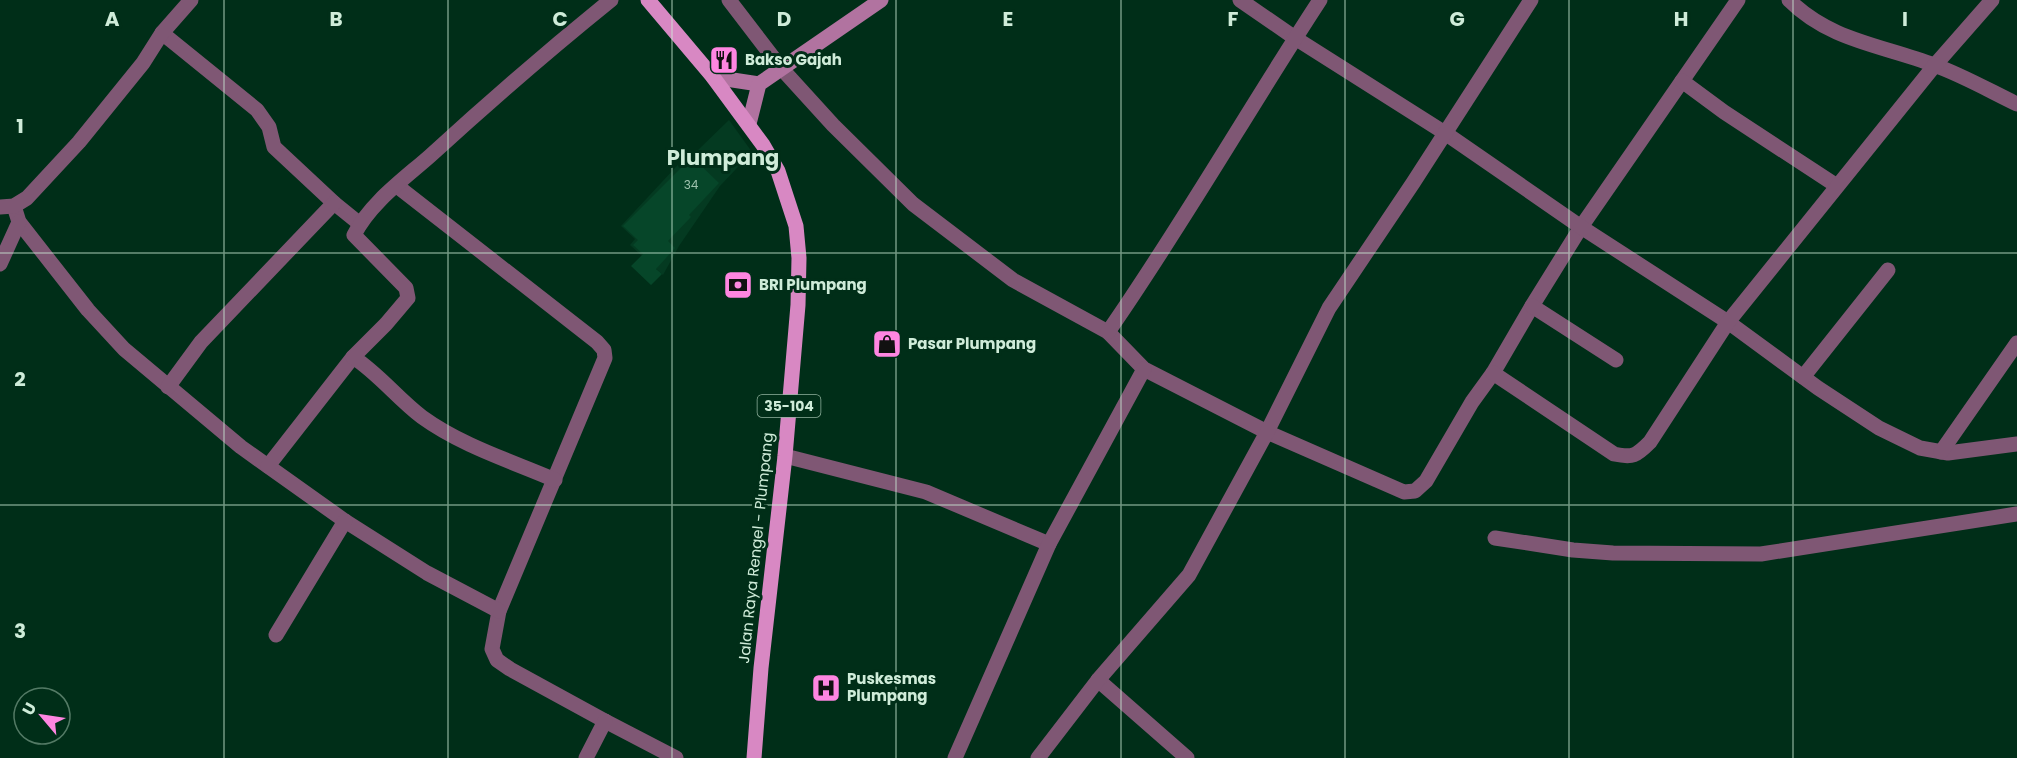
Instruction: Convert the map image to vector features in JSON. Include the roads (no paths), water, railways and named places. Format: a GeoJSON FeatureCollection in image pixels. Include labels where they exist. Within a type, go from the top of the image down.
{"type":"FeatureCollection","features":[{"type":"Feature","properties":{"kind":"main road","name":"35-104"},"geometry":{"type":"LineString","coordinates":[[648,0],[713,77]]}},
{"type":"Feature","properties":{"kind":"main road","name":"Jalan Raya Rengel - Plumpang"},"geometry":{"type":"LineString","coordinates":[[713,77],[749,124],[777,171],[789,201],[797,236],[799,258],[798,305],[785,456],[761,668],[754,758]]}},
{"type":"Feature","properties":{"kind":"street"},"geometry":{"type":"LineString","coordinates":[[191,0],[162,33],[143,63],[79,142],[27,198],[7,206],[88,310],[124,348],[241,447],[345,521],[428,573],[500,611]]}},
{"type":"Feature","properties":{"kind":"street"},"geometry":{"type":"LineString","coordinates":[[268,466],[353,357],[408,298],[406,288],[355,237],[360,224],[397,186],[535,62],[611,0]]}},
{"type":"Feature","properties":{"kind":"street"},"geometry":{"type":"LineString","coordinates":[[729,0],[782,69],[833,125],[913,204],[1013,280],[1108,332],[1144,369],[1267,432],[1404,492],[1415,491],[1426,481],[1472,402],[1493,373],[1581,227],[1738,0]]}},
{"type":"Feature","properties":{"kind":"street"},"geometry":{"type":"LineString","coordinates":[[713,77],[759,84],[881,0]]}},
{"type":"Feature","properties":{"kind":"street"},"geometry":{"type":"LineString","coordinates":[[1240,0],[1295,38],[1445,133],[1581,227],[1728,322],[1803,377],[1879,428],[1920,448],[1941,452],[2017,444]]}},
{"type":"Feature","properties":{"kind":"street"},"geometry":{"type":"LineString","coordinates":[[1108,332],[1154,266],[1235,132],[1320,0]]}},
{"type":"Feature","properties":{"kind":"street"},"geometry":{"type":"LineString","coordinates":[[1038,758],[1098,680],[1190,574],[1267,432],[1329,308],[1531,0]]}},
{"type":"Feature","properties":{"kind":"street"},"geometry":{"type":"LineString","coordinates":[[1789,0],[1820,25],[1840,35],[1935,65],[2017,104]]}},
{"type":"Feature","properties":{"kind":"street"},"geometry":{"type":"LineString","coordinates":[[1493,373],[1614,454],[1629,457],[1639,453],[1650,442],[1728,322],[1935,65],[1992,0]]}},
{"type":"Feature","properties":{"kind":"street"},"geometry":{"type":"LineString","coordinates":[[162,33],[257,110],[269,127],[274,147],[360,224]]}},
{"type":"Feature","properties":{"kind":"street"},"geometry":{"type":"LineString","coordinates":[[1682,81],[1724,112],[1837,186]]}},
{"type":"Feature","properties":{"kind":"street"},"geometry":{"type":"LineString","coordinates":[[749,124],[759,84]]}},
{"type":"Feature","properties":{"kind":"street"},"geometry":{"type":"LineString","coordinates":[[397,186],[597,342],[604,350],[605,358],[500,611],[492,649],[497,660],[676,758]]}},
{"type":"Feature","properties":{"kind":"street"},"geometry":{"type":"LineString","coordinates":[[168,387],[201,342],[334,203]]}},
{"type":"Feature","properties":{"kind":"street"},"geometry":{"type":"LineString","coordinates":[[0,264],[19,222]]}},
{"type":"Feature","properties":{"kind":"street"},"geometry":{"type":"LineString","coordinates":[[1803,377],[1888,270]]}},
{"type":"Feature","properties":{"kind":"street"},"geometry":{"type":"LineString","coordinates":[[1532,306],[1616,360]]}},
{"type":"Feature","properties":{"kind":"street"},"geometry":{"type":"LineString","coordinates":[[1941,452],[2017,343]]}},
{"type":"Feature","properties":{"kind":"street"},"geometry":{"type":"LineString","coordinates":[[353,357],[366,365],[422,417],[462,440],[555,480]]}},
{"type":"Feature","properties":{"kind":"street"},"geometry":{"type":"LineString","coordinates":[[955,758],[1049,544],[1144,369]]}},
{"type":"Feature","properties":{"kind":"street"},"geometry":{"type":"LineString","coordinates":[[785,456],[926,492],[1049,544]]}},
{"type":"Feature","properties":{"kind":"street"},"geometry":{"type":"LineString","coordinates":[[1495,538],[1573,550],[1613,553],[1761,554],[2017,514]]}},
{"type":"Feature","properties":{"kind":"street"},"geometry":{"type":"LineString","coordinates":[[276,635],[345,521]]}},
{"type":"Feature","properties":{"kind":"street"},"geometry":{"type":"LineString","coordinates":[[1098,680],[1186,758]]}},
{"type":"Feature","properties":{"kind":"street"},"geometry":{"type":"LineString","coordinates":[[586,758],[605,721]]}},
{"type":"Feature","properties":{"kind":"place","name":"Bakso Gajah"},"geometry":{"type":"Point","coordinates":[724,60]}},
{"type":"Feature","properties":{"kind":"place","name":"BRI Plumpang"},"geometry":{"type":"Point","coordinates":[738,285]}},
{"type":"Feature","properties":{"kind":"place","name":"Pasar Plumpang"},"geometry":{"type":"Point","coordinates":[887,344]}},
{"type":"Feature","properties":{"kind":"place","name":"Puskesmas Plumpang"},"geometry":{"type":"Point","coordinates":[826,688]}},
{"type":"Feature","properties":{"kind":"district","name":"Plumpang"},"geometry":{"type":"Point","coordinates":[723,158]}}]}
